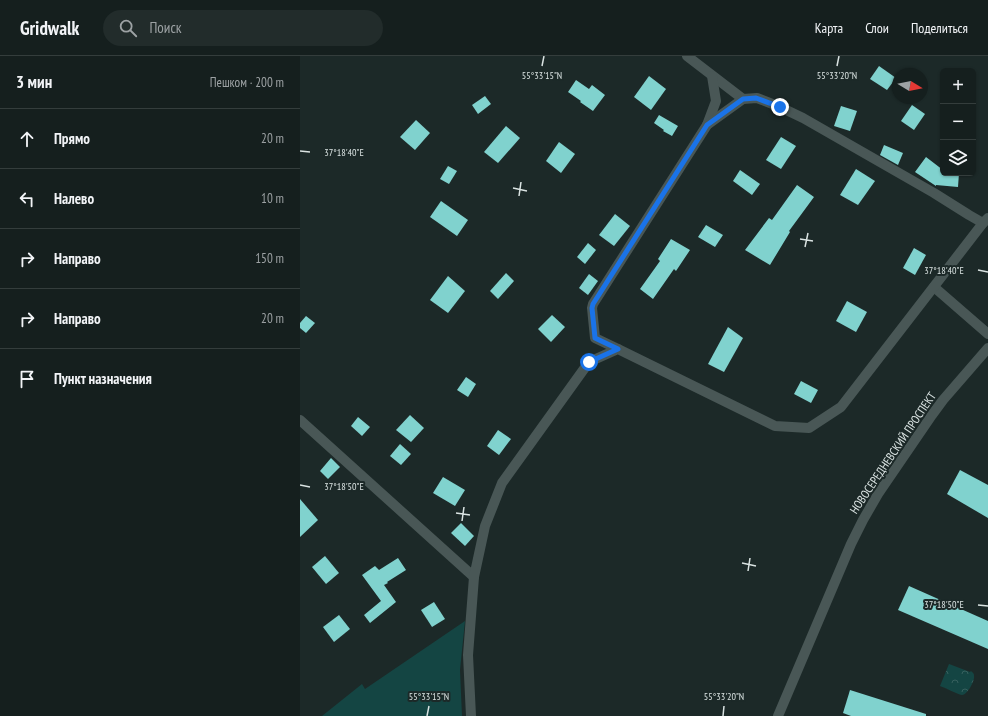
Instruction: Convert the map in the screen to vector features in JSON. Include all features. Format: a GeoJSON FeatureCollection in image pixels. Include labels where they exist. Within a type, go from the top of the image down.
{"type":"FeatureCollection","features":[{"type":"Feature","properties":{"kind":"street"},"geometry":{"type":"LineString","coordinates":[[687,56],[743,99]]}},
{"type":"Feature","properties":{"kind":"street"},"geometry":{"type":"LineString","coordinates":[[707,125],[743,99],[756,98],[803,118],[934,193],[969,215],[986,220],[841,407],[809,428],[775,426],[595,338],[592,308],[593,304],[707,125],[716,101],[712,76]]}},
{"type":"Feature","properties":{"kind":"street"},"geometry":{"type":"LineString","coordinates":[[934,287],[988,334]]}},
{"type":"Feature","properties":{"kind":"street","name":"НОВОСЕРЕДНЕВСКИЙ ПРОСПЕКТ"},"geometry":{"type":"LineString","coordinates":[[778,716],[851,544],[868,511],[938,407],[988,348]]}},
{"type":"Feature","properties":{"kind":"street"},"geometry":{"type":"LineString","coordinates":[[471,716],[468,654],[474,577],[485,526],[502,483],[589,362],[618,349]]}},
{"type":"Feature","properties":{"kind":"street"},"geometry":{"type":"LineString","coordinates":[[300,420],[474,577]]}},
{"type":"Feature","properties":{"kind":"green space"},"geometry":{"type":"Polygon","coordinates":[[[465,621],[460,670],[462,716],[322,716],[362,684],[365,689],[465,621]]]}},
{"type":"Feature","properties":{"kind":"green space"},"geometry":{"type":"Polygon","coordinates":[[[949,664],[970,672],[971,671],[974,674],[972,684],[962,695],[940,686],[949,664]]]}},
{"type":"Feature","properties":{"kind":"building"},"geometry":{"type":"Polygon","coordinates":[[[879,66],[892,75],[892,83],[887,90],[870,79],[879,66]]]}},
{"type":"Feature","properties":{"kind":"building"},"geometry":{"type":"Polygon","coordinates":[[[649,76],[666,89],[651,110],[634,97],[649,76]]]}},
{"type":"Feature","properties":{"kind":"building"},"geometry":{"type":"Polygon","coordinates":[[[576,80],[589,89],[592,85],[605,95],[593,111],[568,92],[576,80]]]}},
{"type":"Feature","properties":{"kind":"building"},"geometry":{"type":"Polygon","coordinates":[[[485,96],[491,104],[478,114],[472,105],[485,96]]]}},
{"type":"Feature","properties":{"kind":"building"},"geometry":{"type":"Polygon","coordinates":[[[912,105],[925,114],[914,130],[901,121],[912,105]]]}},
{"type":"Feature","properties":{"kind":"building"},"geometry":{"type":"Polygon","coordinates":[[[841,106],[857,111],[850,131],[834,126],[841,106]]]}},
{"type":"Feature","properties":{"kind":"building"},"geometry":{"type":"Polygon","coordinates":[[[659,115],[678,126],[672,136],[663,131],[664,130],[654,123],[659,115]]]}},
{"type":"Feature","properties":{"kind":"building"},"geometry":{"type":"Polygon","coordinates":[[[416,120],[430,133],[415,150],[400,137],[416,120]]]}},
{"type":"Feature","properties":{"kind":"building"},"geometry":{"type":"Polygon","coordinates":[[[506,126],[520,138],[498,163],[484,152],[506,126]]]}},
{"type":"Feature","properties":{"kind":"building"},"geometry":{"type":"Polygon","coordinates":[[[781,137],[796,146],[781,169],[766,160],[781,137]]]}},
{"type":"Feature","properties":{"kind":"building"},"geometry":{"type":"Polygon","coordinates":[[[559,142],[575,154],[561,173],[546,161],[559,142]]]}},
{"type":"Feature","properties":{"kind":"building"},"geometry":{"type":"Polygon","coordinates":[[[884,145],[903,153],[898,165],[880,155],[884,145]]]}},
{"type":"Feature","properties":{"kind":"building"},"geometry":{"type":"Polygon","coordinates":[[[926,157],[940,168],[940,176],[959,176],[958,187],[936,186],[915,172],[926,157]]]}},
{"type":"Feature","properties":{"kind":"building"},"geometry":{"type":"Polygon","coordinates":[[[448,166],[457,171],[449,184],[440,179],[448,166]]]}},
{"type":"Feature","properties":{"kind":"building"},"geometry":{"type":"Polygon","coordinates":[[[856,169],[875,181],[858,205],[840,195],[856,169]]]}},
{"type":"Feature","properties":{"kind":"building"},"geometry":{"type":"Polygon","coordinates":[[[740,170],[760,184],[752,195],[733,181],[740,170]]]}},
{"type":"Feature","properties":{"kind":"building"},"geometry":{"type":"Polygon","coordinates":[[[797,185],[814,197],[789,231],[790,232],[770,265],[745,250],[769,218],[772,220],[797,185]]]}},
{"type":"Feature","properties":{"kind":"building"},"geometry":{"type":"Polygon","coordinates":[[[441,201],[468,220],[457,236],[430,217],[441,201]]]}},
{"type":"Feature","properties":{"kind":"building"},"geometry":{"type":"Polygon","coordinates":[[[615,214],[630,226],[614,246],[599,235],[615,214]]]}},
{"type":"Feature","properties":{"kind":"building"},"geometry":{"type":"Polygon","coordinates":[[[706,225],[723,235],[715,247],[698,237],[706,225]]]}},
{"type":"Feature","properties":{"kind":"building"},"geometry":{"type":"Polygon","coordinates":[[[671,239],[690,250],[676,271],[674,269],[653,299],[640,289],[660,261],[658,259],[671,239]]]}},
{"type":"Feature","properties":{"kind":"building"},"geometry":{"type":"Polygon","coordinates":[[[588,243],[596,250],[585,264],[577,257],[588,243]]]}},
{"type":"Feature","properties":{"kind":"building"},"geometry":{"type":"Polygon","coordinates":[[[914,248],[926,255],[915,275],[903,268],[914,248]]]}},
{"type":"Feature","properties":{"kind":"building"},"geometry":{"type":"Polygon","coordinates":[[[506,273],[514,281],[498,299],[490,291],[506,273]]]}},
{"type":"Feature","properties":{"kind":"building"},"geometry":{"type":"Polygon","coordinates":[[[589,274],[598,281],[588,295],[579,288],[589,274]]]}},
{"type":"Feature","properties":{"kind":"building"},"geometry":{"type":"Polygon","coordinates":[[[448,276],[465,291],[448,313],[430,300],[448,276]]]}},
{"type":"Feature","properties":{"kind":"building"},"geometry":{"type":"Polygon","coordinates":[[[847,301],[867,312],[856,332],[836,321],[847,301]]]}},
{"type":"Feature","properties":{"kind":"building"},"geometry":{"type":"Polygon","coordinates":[[[552,315],[565,327],[551,342],[538,329],[552,315]]]}},
{"type":"Feature","properties":{"kind":"building"},"geometry":{"type":"Polygon","coordinates":[[[306,316],[315,323],[306,333],[300,328],[300,323],[306,316]]]}},
{"type":"Feature","properties":{"kind":"building"},"geometry":{"type":"Polygon","coordinates":[[[728,327],[743,338],[724,372],[708,364],[728,327]]]}},
{"type":"Feature","properties":{"kind":"building"},"geometry":{"type":"Polygon","coordinates":[[[466,377],[476,384],[468,397],[457,390],[466,377]]]}},
{"type":"Feature","properties":{"kind":"building"},"geometry":{"type":"Polygon","coordinates":[[[801,381],[818,390],[811,403],[794,394],[801,381]]]}},
{"type":"Feature","properties":{"kind":"building"},"geometry":{"type":"Polygon","coordinates":[[[410,415],[424,428],[411,442],[396,430],[410,415]]]}},
{"type":"Feature","properties":{"kind":"building"},"geometry":{"type":"Polygon","coordinates":[[[358,417],[370,427],[362,436],[351,426],[358,417]]]}},
{"type":"Feature","properties":{"kind":"building"},"geometry":{"type":"Polygon","coordinates":[[[498,430],[511,439],[499,455],[487,446],[498,430]]]}},
{"type":"Feature","properties":{"kind":"building"},"geometry":{"type":"Polygon","coordinates":[[[400,444],[411,454],[401,465],[390,456],[400,444]]]}},
{"type":"Feature","properties":{"kind":"building"},"geometry":{"type":"Polygon","coordinates":[[[331,458],[340,467],[328,479],[320,471],[331,458]]]}},
{"type":"Feature","properties":{"kind":"building"},"geometry":{"type":"Polygon","coordinates":[[[960,470],[988,485],[988,518],[947,494],[960,470]]]}},
{"type":"Feature","properties":{"kind":"building"},"geometry":{"type":"Polygon","coordinates":[[[443,477],[465,490],[455,506],[433,493],[443,477]]]}},
{"type":"Feature","properties":{"kind":"building"},"geometry":{"type":"Polygon","coordinates":[[[300,499],[318,520],[300,537],[300,499]]]}},
{"type":"Feature","properties":{"kind":"building"},"geometry":{"type":"Polygon","coordinates":[[[461,523],[474,536],[465,546],[451,533],[461,523]]]}},
{"type":"Feature","properties":{"kind":"building"},"geometry":{"type":"Polygon","coordinates":[[[325,556],[339,573],[326,584],[312,567],[325,556]]]}},
{"type":"Feature","properties":{"kind":"building"},"geometry":{"type":"Polygon","coordinates":[[[398,558],[406,570],[384,585],[396,602],[370,623],[364,615],[381,601],[362,575],[375,566],[379,570],[398,558]]]}},
{"type":"Feature","properties":{"kind":"building"},"geometry":{"type":"Polygon","coordinates":[[[909,586],[988,621],[988,649],[898,610],[909,586]]]}},
{"type":"Feature","properties":{"kind":"building"},"geometry":{"type":"Polygon","coordinates":[[[434,602],[445,619],[432,627],[421,610],[434,602]]]}},
{"type":"Feature","properties":{"kind":"building"},"geometry":{"type":"Polygon","coordinates":[[[339,615],[350,629],[334,642],[323,627],[339,615]]]}},
{"type":"Feature","properties":{"kind":"building"},"geometry":{"type":"Polygon","coordinates":[[[850,690],[926,714],[926,716],[851,716],[843,713],[850,690]]]}},
{"type":"Feature","properties":{"kind":"route"},"geometry":{"type":"LineString","coordinates":[[589,362],[618,349],[595,338],[592,308],[593,304],[707,125],[743,99],[756,98],[780,107]]}}]}
